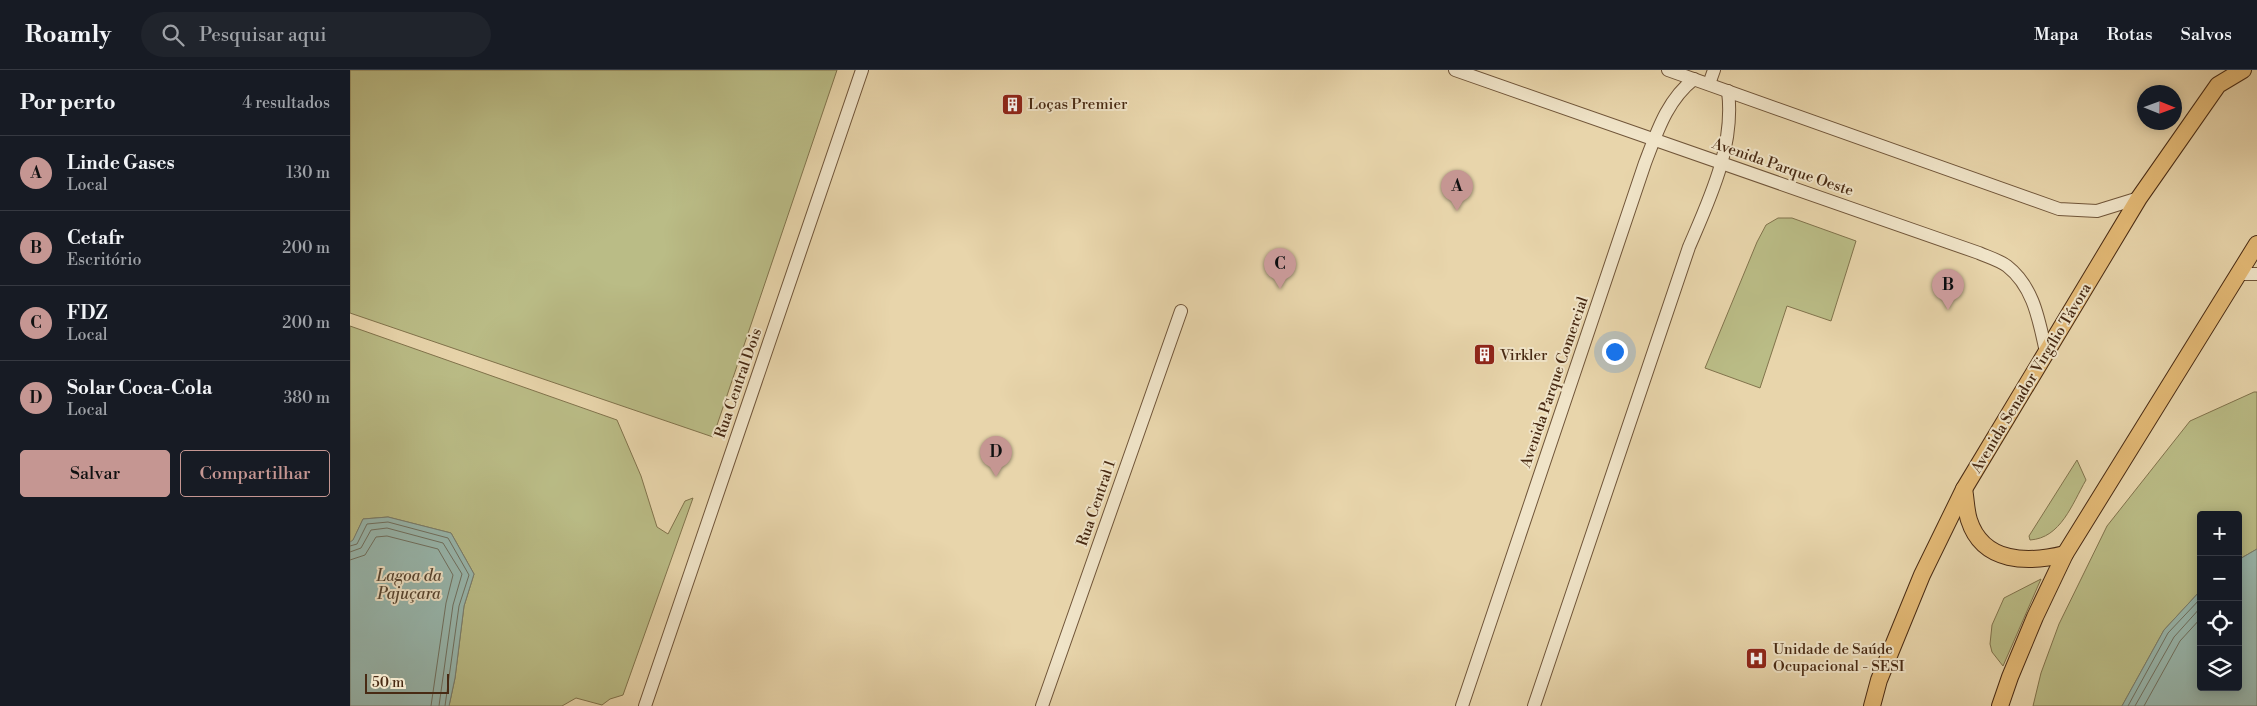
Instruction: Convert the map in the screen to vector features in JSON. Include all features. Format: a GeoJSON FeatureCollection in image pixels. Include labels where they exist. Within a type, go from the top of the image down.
{"type":"FeatureCollection","features":[{"type":"Feature","properties":{"kind":"main road"},"geometry":{"type":"LineString","coordinates":[[2218,85],[2243,70]]}},
{"type":"Feature","properties":{"kind":"main road","name":"Avenida Senador Virgílio Távora"},"geometry":{"type":"LineString","coordinates":[[1872,706],[1879,680],[1922,575],[1964,489],[2138,198],[2218,85]]}},
{"type":"Feature","properties":{"kind":"main road"},"geometry":{"type":"LineString","coordinates":[[2000,706],[2035,617],[2065,554],[2255,249]]}},
{"type":"Feature","properties":{"kind":"main road"},"geometry":{"type":"LineString","coordinates":[[1964,489],[1969,520],[1975,534],[1991,550],[2008,558],[2024,560],[2047,559],[2065,554]]}},
{"type":"Feature","properties":{"kind":"street","name":"Rua Central Dois"},"geometry":{"type":"LineString","coordinates":[[645,706],[862,70]]}},
{"type":"Feature","properties":{"kind":"street","name":"Avenida Parque Oeste"},"geometry":{"type":"LineString","coordinates":[[1456,70],[1979,253],[2006,266],[2022,280],[2038,315],[2046,352]]}},
{"type":"Feature","properties":{"kind":"street"},"geometry":{"type":"LineString","coordinates":[[1668,70],[2059,209],[2097,211],[2138,198]]}},
{"type":"Feature","properties":{"kind":"street"},"geometry":{"type":"LineString","coordinates":[[1709,84],[1714,70]]}},
{"type":"Feature","properties":{"kind":"street","name":"Avenida Senador Virgílio Távora"},"geometry":{"type":"LineString","coordinates":[[2218,85],[2227,70]]}},
{"type":"Feature","properties":{"kind":"street","name":"Avenida Parque Comercial"},"geometry":{"type":"LineString","coordinates":[[1462,706],[1654,140],[1674,98],[1682,88],[1694,79]]}},
{"type":"Feature","properties":{"kind":"street"},"geometry":{"type":"LineString","coordinates":[[1534,706],[1689,247],[1712,192],[1730,123],[1728,91]]}},
{"type":"Feature","properties":{"kind":"street"},"geometry":{"type":"LineString","coordinates":[[2238,274],[2257,274]]}},
{"type":"Feature","properties":{"kind":"street","name":"Rua Central 1"},"geometry":{"type":"LineString","coordinates":[[1042,706],[1181,312]]}},
{"type":"Feature","properties":{"kind":"green space"},"geometry":{"type":"Polygon","coordinates":[[[350,70],[837,70],[713,437],[350,313],[350,70]]]}},
{"type":"Feature","properties":{"kind":"green space"},"geometry":{"type":"Polygon","coordinates":[[[1778,218],[1792,218],[1856,241],[1831,321],[1787,306],[1760,388],[1705,368],[1757,242],[1766,225],[1778,218]]]}},
{"type":"Feature","properties":{"kind":"green space"},"geometry":{"type":"Polygon","coordinates":[[[350,326],[617,420],[641,476],[657,527],[668,534],[685,501],[693,498],[623,695],[610,699],[602,705],[576,698],[562,706],[449,706],[455,678],[464,606],[474,574],[451,533],[388,517],[363,519],[353,541],[350,542],[350,326]]]}},
{"type":"Feature","properties":{"kind":"green space"},"geometry":{"type":"Polygon","coordinates":[[[2257,392],[2257,549],[2242,558],[2242,511],[2197,511],[2197,594],[2164,630],[2122,706],[2033,706],[2041,673],[2059,624],[2107,526],[2190,421],[2257,392]]]}},
{"type":"Feature","properties":{"kind":"green space"},"geometry":{"type":"Polygon","coordinates":[[[2077,460],[2086,480],[2070,509],[2058,526],[2050,533],[2041,538],[2030,540],[2029,536],[2077,460]]]}},
{"type":"Feature","properties":{"kind":"green space"},"geometry":{"type":"Polygon","coordinates":[[[2041,579],[2003,666],[1992,652],[1990,644],[1992,625],[2004,598],[2041,579]]]}},
{"type":"Feature","properties":{"kind":"water","name":"Lagoa da Pajuçara"},"geometry":{"type":"Polygon","coordinates":[[[388,517],[451,533],[474,574],[464,606],[455,678],[449,706],[350,706],[350,542],[353,540],[363,519],[388,517]]]}},
{"type":"Feature","properties":{"kind":"water"},"geometry":{"type":"Polygon","coordinates":[[[2257,549],[2257,706],[2122,706],[2164,630],[2197,594],[2197,691],[2242,691],[2242,558],[2257,549]]]}},
{"type":"Feature","properties":{"kind":"place","name":"Loças Premier"},"geometry":{"type":"Point","coordinates":[1012,104]}},
{"type":"Feature","properties":{"kind":"place","name":"Linde Gases"},"geometry":{"type":"Point","coordinates":[1457,211]}},
{"type":"Feature","properties":{"kind":"place","name":"FDZ"},"geometry":{"type":"Point","coordinates":[1280,289]}},
{"type":"Feature","properties":{"kind":"place","name":"Cetafr"},"geometry":{"type":"Point","coordinates":[1948,310]}},
{"type":"Feature","properties":{"kind":"place","name":"Virkler"},"geometry":{"type":"Point","coordinates":[1484,355]}},
{"type":"Feature","properties":{"kind":"place","name":"Solar Coca-Cola"},"geometry":{"type":"Point","coordinates":[996,477]}},
{"type":"Feature","properties":{"kind":"place","name":"Unidade de Saúde Ocupacional - SESI"},"geometry":{"type":"Point","coordinates":[1757,658]}}]}
